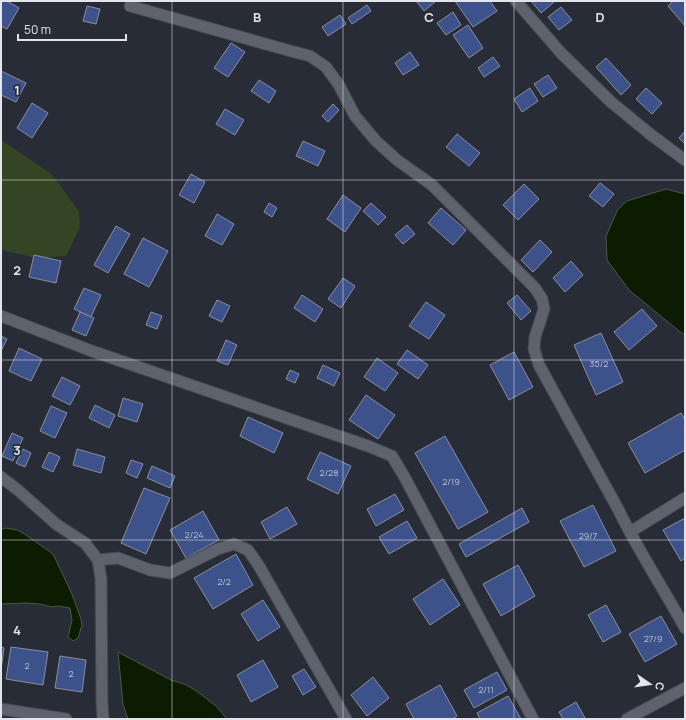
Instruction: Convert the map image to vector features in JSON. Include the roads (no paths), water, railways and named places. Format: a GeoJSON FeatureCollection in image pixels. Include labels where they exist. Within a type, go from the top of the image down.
{"type":"FeatureCollection","features":[{"type":"Feature","properties":{"kind":"street"},"geometry":{"type":"LineString","coordinates":[[516,1],[561,53],[611,102],[685,160]]}},
{"type":"Feature","properties":{"kind":"street"},"geometry":{"type":"LineString","coordinates":[[130,6],[310,56],[326,67],[339,86],[355,116],[376,141],[398,160],[432,185],[535,288],[542,299],[544,309],[535,337],[534,349],[539,365],[630,532],[685,628]]}},
{"type":"Feature","properties":{"kind":"street"},"geometry":{"type":"LineString","coordinates":[[1,316],[89,350],[368,446],[392,456],[406,478],[533,719]]}},
{"type":"Feature","properties":{"kind":"street"},"geometry":{"type":"LineString","coordinates":[[1,477],[56,524],[85,543],[98,560],[101,579],[103,719]]}},
{"type":"Feature","properties":{"kind":"street"},"geometry":{"type":"LineString","coordinates":[[630,532],[685,498]]}},
{"type":"Feature","properties":{"kind":"street"},"geometry":{"type":"LineString","coordinates":[[98,560],[118,558],[150,570],[170,573],[218,549],[234,544],[248,550],[259,566],[346,719]]}},
{"type":"Feature","properties":{"kind":"street"},"geometry":{"type":"LineString","coordinates":[[627,719],[685,688]]}},
{"type":"Feature","properties":{"kind":"street"},"geometry":{"type":"LineString","coordinates":[[1,709],[66,719]]}}]}
